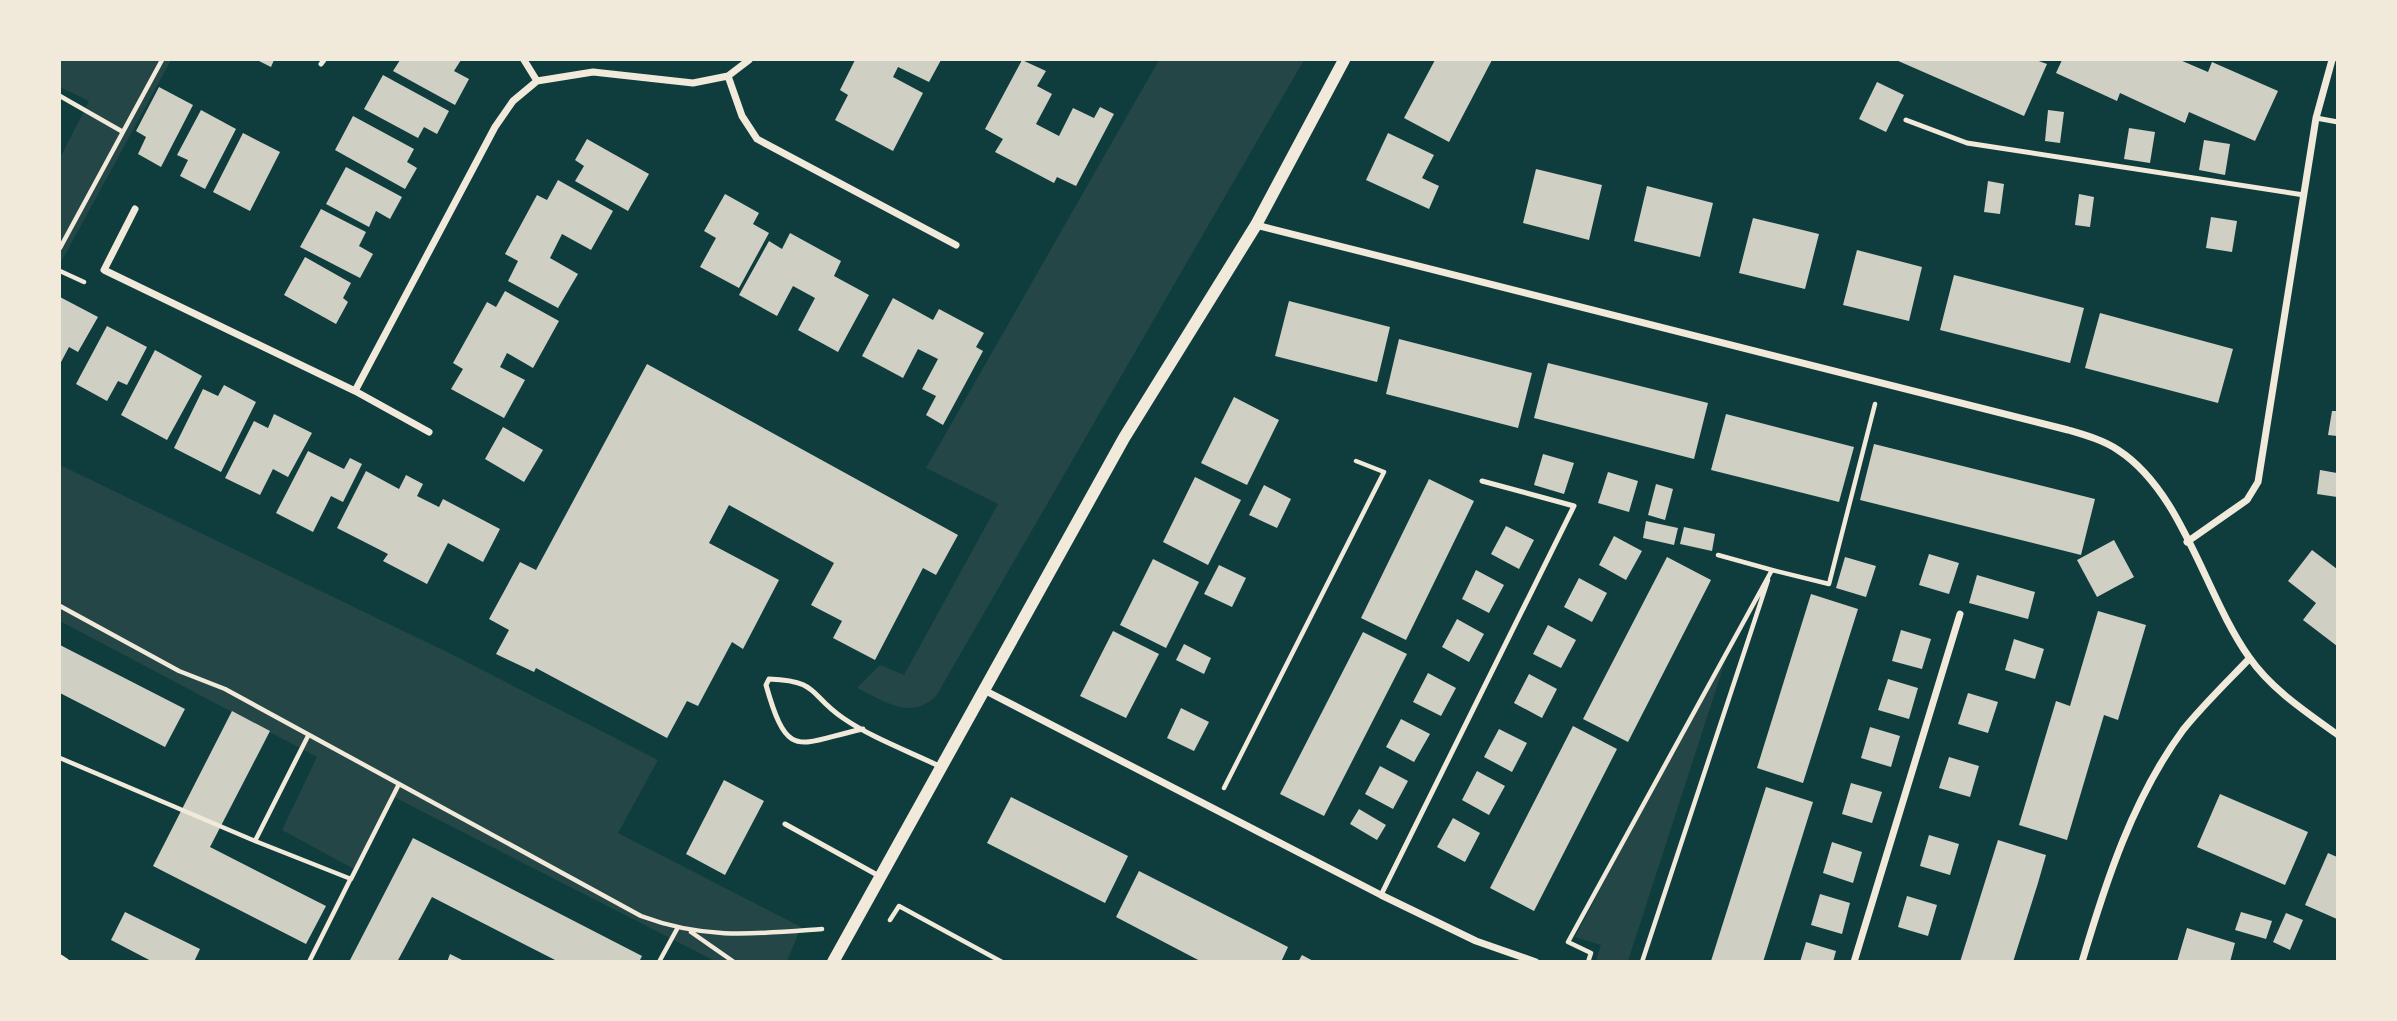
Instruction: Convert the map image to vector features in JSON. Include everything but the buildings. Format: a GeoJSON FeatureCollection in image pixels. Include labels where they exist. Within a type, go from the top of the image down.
{"type":"FeatureCollection","features":[{"type":"Feature","properties":{"kind":"street"},"geometry":{"type":"LineString","coordinates":[[524,60],[537,81]]}},
{"type":"Feature","properties":{"kind":"street"},"geometry":{"type":"LineString","coordinates":[[355,391],[495,127],[513,102],[537,81],[593,72],[693,83],[728,76],[749,60]]}},
{"type":"Feature","properties":{"kind":"street"},"geometry":{"type":"LineString","coordinates":[[833,961],[1124,439],[1256,225],[1344,60]]}},
{"type":"Feature","properties":{"kind":"street"},"geometry":{"type":"LineString","coordinates":[[2187,542],[2247,500],[2258,482],[2316,118],[2332,60]]}},
{"type":"Feature","properties":{"kind":"street"},"geometry":{"type":"LineString","coordinates":[[728,76],[742,116],[757,139],[956,245]]}},
{"type":"Feature","properties":{"kind":"street"},"geometry":{"type":"LineString","coordinates":[[135,209],[104,270],[355,391],[429,432]]}},
{"type":"Feature","properties":{"kind":"street"},"geometry":{"type":"LineString","coordinates":[[1256,225],[2068,430],[2109,445],[2157,486],[2249,659],[2279,690],[2337,735]]}},
{"type":"Feature","properties":{"kind":"street"},"geometry":{"type":"LineString","coordinates":[[1854,961],[1960,614]]}},
{"type":"Feature","properties":{"kind":"street"},"geometry":{"type":"LineString","coordinates":[[2081,961],[2106,883],[2152,779],[2184,729],[2249,659]]}},
{"type":"Feature","properties":{"kind":"street"},"geometry":{"type":"LineString","coordinates":[[984,691],[1381,895],[1476,941],[1536,961]]}},
{"type":"Feature","properties":{"kind":"street"},"geometry":{"type":"LineString","coordinates":[[60,958],[66,961]]}},
{"type":"Feature","properties":{"kind":"lane"},"geometry":{"type":"LineString","coordinates":[[2316,118],[2337,122]]}},
{"type":"Feature","properties":{"kind":"lane"},"geometry":{"type":"LineString","coordinates":[[1906,120],[1966,143],[2305,195]]}},
{"type":"Feature","properties":{"kind":"lane"},"geometry":{"type":"LineString","coordinates":[[1381,895],[1574,506],[1482,481]]}},
{"type":"Feature","properties":{"kind":"lane"},"geometry":{"type":"LineString","coordinates":[[863,729],[813,743],[795,741],[778,726],[765,685],[769,679],[798,681],[819,694],[841,716],[942,768]]}},
{"type":"Feature","properties":{"kind":"lane"},"geometry":{"type":"LineString","coordinates":[[785,824],[881,877]]}},
{"type":"Feature","properties":{"kind":"path"},"geometry":{"type":"LineString","coordinates":[[60,248],[162,60]]}},
{"type":"Feature","properties":{"kind":"path"},"geometry":{"type":"LineString","coordinates":[[60,96],[123,132]]}},
{"type":"Feature","properties":{"kind":"path"},"geometry":{"type":"LineString","coordinates":[[60,233],[66,236]]}},
{"type":"Feature","properties":{"kind":"path"},"geometry":{"type":"LineString","coordinates":[[1718,555],[1829,584],[1880,383]]}},
{"type":"Feature","properties":{"kind":"path"},"geometry":{"type":"LineString","coordinates":[[1212,810],[1384,472],[1356,461]]}},
{"type":"Feature","properties":{"kind":"path"},"geometry":{"type":"LineString","coordinates":[[1588,961],[1591,953],[1568,942],[1772,569]]}},
{"type":"Feature","properties":{"kind":"path"},"geometry":{"type":"LineString","coordinates":[[1642,961],[1772,569]]}},
{"type":"Feature","properties":{"kind":"path"},"geometry":{"type":"LineString","coordinates":[[60,606],[179,671],[225,689],[641,916],[677,929],[743,935],[824,929],[845,941]]}},
{"type":"Feature","properties":{"kind":"path"},"geometry":{"type":"LineString","coordinates":[[255,841],[308,736]]}},
{"type":"Feature","properties":{"kind":"path"},"geometry":{"type":"LineString","coordinates":[[60,758],[351,879],[354,871]]}},
{"type":"Feature","properties":{"kind":"path"},"geometry":{"type":"LineString","coordinates":[[309,961],[399,783]]}},
{"type":"Feature","properties":{"kind":"path"},"geometry":{"type":"LineString","coordinates":[[884,929],[899,906],[1002,961]]}},
{"type":"Feature","properties":{"kind":"path"},"geometry":{"type":"LineString","coordinates":[[659,961],[677,929]]}},
{"type":"Feature","properties":{"kind":"path"},"geometry":{"type":"LineString","coordinates":[[687,929],[734,961]]}},
{"type":"Feature","properties":{"kind":"shaded area"},"geometry":{"type":"Polygon","coordinates":[[[60,60],[171,60],[60,264],[60,158],[89,101],[60,87],[60,60]]]}},
{"type":"Feature","properties":{"kind":"shaded area"},"geometry":{"type":"Polygon","coordinates":[[[1159,60],[1304,60],[936,696],[917,707],[907,708],[887,703],[857,688],[880,665],[904,675],[998,504],[926,468],[1159,60]]]}},
{"type":"Feature","properties":{"kind":"shaded area"},"geometry":{"type":"Polygon","coordinates":[[[60,465],[451,654],[658,760],[618,833],[801,927],[787,961],[715,961],[392,796],[354,869],[282,830],[317,757],[60,621],[60,465]]]}},
{"type":"Feature","properties":{"kind":"shaded area"},"geometry":{"type":"Polygon","coordinates":[[[1734,634],[1628,961],[1596,961],[1601,945],[1575,937],[1734,634]]]}}]}
